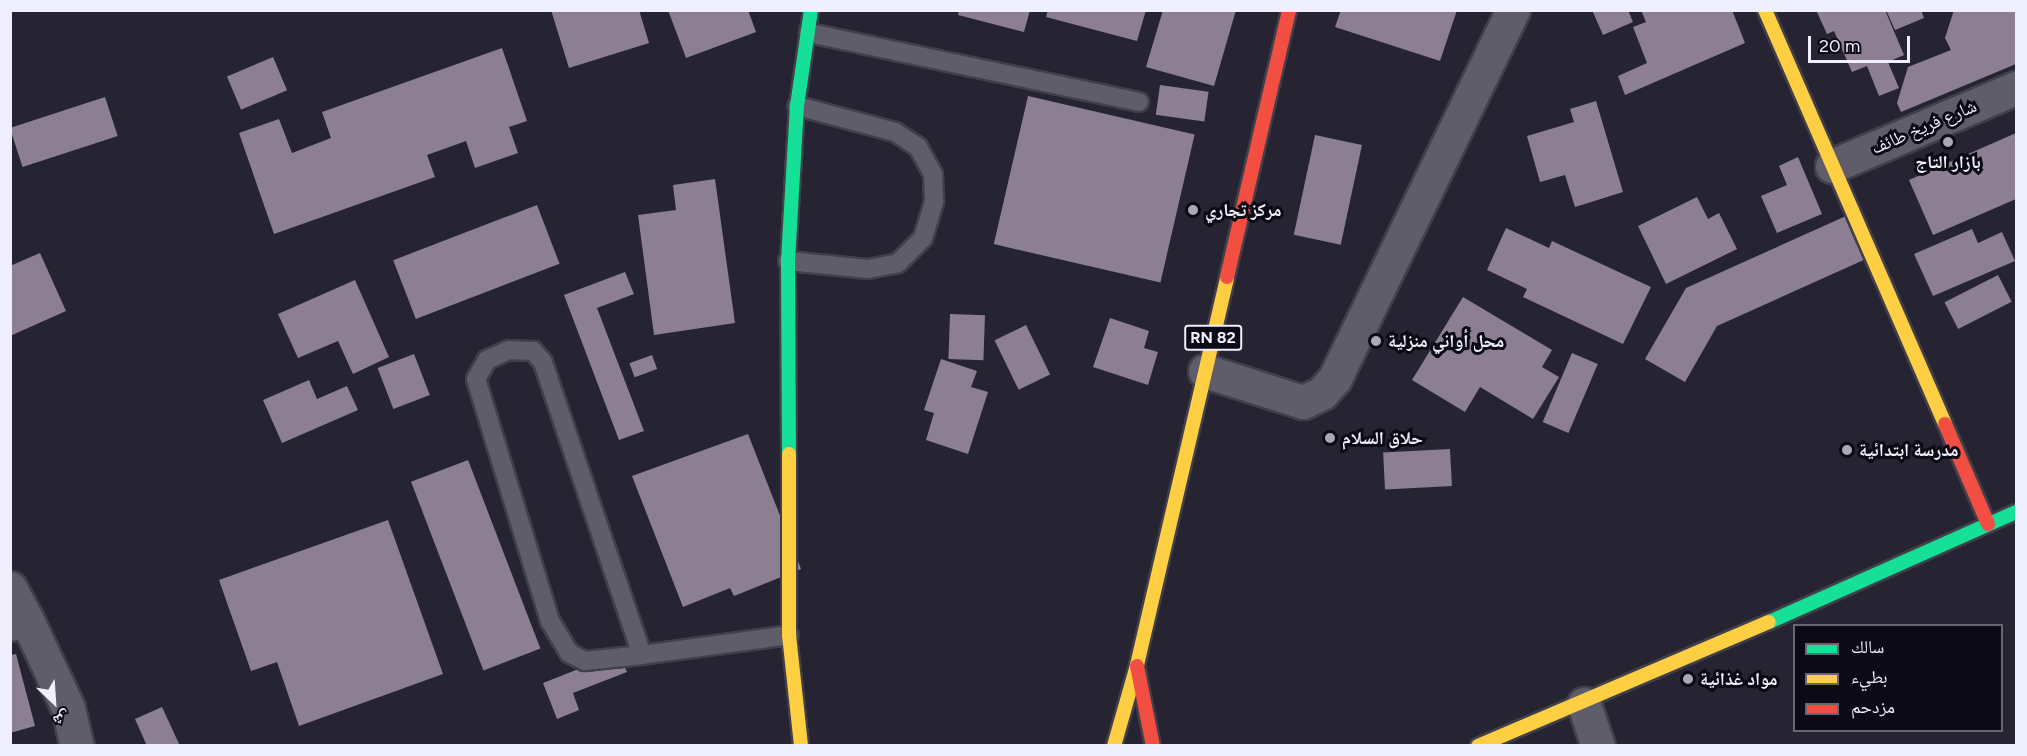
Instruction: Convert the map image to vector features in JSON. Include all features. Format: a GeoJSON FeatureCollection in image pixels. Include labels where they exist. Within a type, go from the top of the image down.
{"type":"FeatureCollection","features":[{"type":"Feature","properties":{"kind":"main road"},"geometry":{"type":"LineString","coordinates":[[801,746],[789,635],[788,261],[797,106],[811,10]]}},
{"type":"Feature","properties":{"kind":"main road","name":"RN 82"},"geometry":{"type":"LineString","coordinates":[[1114,746],[1119,716],[1137,665],[1289,10]]}},
{"type":"Feature","properties":{"kind":"main road"},"geometry":{"type":"LineString","coordinates":[[1765,10],[1988,524]]}},
{"type":"Feature","properties":{"kind":"main road"},"geometry":{"type":"LineString","coordinates":[[1478,746],[1584,704],[2016,512]]}},
{"type":"Feature","properties":{"kind":"main road","name":"RN 82"},"geometry":{"type":"LineString","coordinates":[[1137,665],[1153,746]]}},
{"type":"Feature","properties":{"kind":"main road"},"geometry":{"type":"LineString","coordinates":[[1102,746],[1119,716]]}},
{"type":"Feature","properties":{"kind":"main road"},"geometry":{"type":"LineString","coordinates":[[1149,723],[1161,746]]}},
{"type":"Feature","properties":{"kind":"street"},"geometry":{"type":"LineString","coordinates":[[1205,371],[1303,402],[1322,393],[1335,378],[1513,10]]}},
{"type":"Feature","properties":{"kind":"street","name":"شارع فريخ طائف"},"geometry":{"type":"LineString","coordinates":[[1832,166],[2016,88]]}},
{"type":"Feature","properties":{"kind":"street"},"geometry":{"type":"LineString","coordinates":[[10,588],[19,622],[68,708],[76,746]]}},
{"type":"Feature","properties":{"kind":"street"},"geometry":{"type":"LineString","coordinates":[[1584,704],[1598,746]]}},
{"type":"Feature","properties":{"kind":"lane"},"geometry":{"type":"LineString","coordinates":[[809,33],[1139,102]]}},
{"type":"Feature","properties":{"kind":"lane"},"geometry":{"type":"LineString","coordinates":[[788,261],[868,269],[898,262],[923,238],[934,201],[933,174],[918,147],[895,132],[797,106]]}},
{"type":"Feature","properties":{"kind":"lane"},"geometry":{"type":"LineString","coordinates":[[642,655],[543,362],[533,351],[509,350],[487,360],[476,378],[550,621],[569,653],[585,661],[642,655],[789,635]]}},
{"type":"Feature","properties":{"kind":"building"},"geometry":{"type":"Polygon","coordinates":[[[551,10],[639,10],[649,43],[569,68],[551,10]]]}},
{"type":"Feature","properties":{"kind":"building"},"geometry":{"type":"Polygon","coordinates":[[[668,10],[748,10],[756,32],[686,58],[668,10]]]}},
{"type":"Feature","properties":{"kind":"building"},"geometry":{"type":"Polygon","coordinates":[[[959,10],[1030,10],[1024,32],[958,15],[959,10]]]}},
{"type":"Feature","properties":{"kind":"building"},"geometry":{"type":"Polygon","coordinates":[[[1048,10],[1146,10],[1137,41],[1046,17],[1048,10]]]}},
{"type":"Feature","properties":{"kind":"building"},"geometry":{"type":"Polygon","coordinates":[[[1163,10],[1236,10],[1214,86],[1146,67],[1163,10]]]}},
{"type":"Feature","properties":{"kind":"building"},"geometry":{"type":"Polygon","coordinates":[[[1341,10],[1457,10],[1440,61],[1335,27],[1341,10]]]}},
{"type":"Feature","properties":{"kind":"building"},"geometry":{"type":"Polygon","coordinates":[[[1592,10],[1628,10],[1633,22],[1603,35],[1592,10]]]}},
{"type":"Feature","properties":{"kind":"building"},"geometry":{"type":"Polygon","coordinates":[[[1641,10],[1732,10],[1745,43],[1625,95],[1618,76],[1647,63],[1633,27],[1646,22],[1641,10]]]}},
{"type":"Feature","properties":{"kind":"building"},"geometry":{"type":"Polygon","coordinates":[[[1816,10],[1885,10],[1904,55],[1888,62],[1899,88],[1879,96],[1867,66],[1852,72],[1834,31],[1827,34],[1816,10]]]}},
{"type":"Feature","properties":{"kind":"building"},"geometry":{"type":"Polygon","coordinates":[[[1886,10],[1921,10],[1924,18],[1895,30],[1886,10]]]}},
{"type":"Feature","properties":{"kind":"building"},"geometry":{"type":"Polygon","coordinates":[[[1954,10],[2016,10],[2016,64],[1901,112],[1897,103],[1908,67],[1951,50],[1945,38],[1954,10]]]}},
{"type":"Feature","properties":{"kind":"building"},"geometry":{"type":"Polygon","coordinates":[[[502,48],[527,121],[509,127],[518,153],[475,168],[466,141],[427,155],[435,177],[274,234],[239,133],[279,119],[292,153],[331,138],[322,112],[502,48]]]}},
{"type":"Feature","properties":{"kind":"building"},"geometry":{"type":"Polygon","coordinates":[[[273,57],[287,90],[241,110],[227,77],[273,57]]]}},
{"type":"Feature","properties":{"kind":"building"},"geometry":{"type":"Polygon","coordinates":[[[1160,85],[1209,92],[1204,122],[1156,115],[1160,85]]]}},
{"type":"Feature","properties":{"kind":"building"},"geometry":{"type":"Polygon","coordinates":[[[1028,96],[1195,134],[1160,283],[994,244],[1028,96]]]}},
{"type":"Feature","properties":{"kind":"building"},"geometry":{"type":"Polygon","coordinates":[[[105,97],[118,136],[23,167],[10,128],[105,97]]]}},
{"type":"Feature","properties":{"kind":"building"},"geometry":{"type":"Polygon","coordinates":[[[1596,101],[1623,192],[1575,207],[1565,175],[1540,182],[1527,136],[1574,122],[1570,109],[1596,101]]]}},
{"type":"Feature","properties":{"kind":"building"},"geometry":{"type":"Polygon","coordinates":[[[2016,133],[2016,199],[1933,235],[1909,180],[2016,133]]]}},
{"type":"Feature","properties":{"kind":"building"},"geometry":{"type":"Polygon","coordinates":[[[1315,135],[1362,145],[1341,245],[1294,235],[1315,135]]]}},
{"type":"Feature","properties":{"kind":"building"},"geometry":{"type":"Polygon","coordinates":[[[1798,157],[1822,214],[1777,233],[1761,196],[1787,185],[1779,166],[1798,157]]]}},
{"type":"Feature","properties":{"kind":"building"},"geometry":{"type":"Polygon","coordinates":[[[715,179],[735,323],[654,335],[638,215],[676,210],[673,185],[715,179]]]}},
{"type":"Feature","properties":{"kind":"building"},"geometry":{"type":"Polygon","coordinates":[[[1697,197],[1708,219],[1719,213],[1737,249],[1666,284],[1638,226],[1697,197]]]}},
{"type":"Feature","properties":{"kind":"building"},"geometry":{"type":"Polygon","coordinates":[[[537,205],[560,264],[416,319],[393,260],[537,205]]]}},
{"type":"Feature","properties":{"kind":"building"},"geometry":{"type":"Polygon","coordinates":[[[1846,216],[1866,259],[1717,326],[1685,382],[1645,359],[1686,288],[1846,216]]]}},
{"type":"Feature","properties":{"kind":"building"},"geometry":{"type":"Polygon","coordinates":[[[1506,228],[1549,248],[1552,241],[1651,287],[1623,344],[1523,297],[1527,289],[1487,270],[1506,228]]]}},
{"type":"Feature","properties":{"kind":"building"},"geometry":{"type":"Polygon","coordinates":[[[1972,229],[1978,243],[2002,232],[2015,261],[1933,296],[1914,254],[1972,229]]]}},
{"type":"Feature","properties":{"kind":"building"},"geometry":{"type":"Polygon","coordinates":[[[40,253],[66,311],[10,336],[10,266],[40,253]]]}},
{"type":"Feature","properties":{"kind":"building"},"geometry":{"type":"Polygon","coordinates":[[[625,272],[634,294],[597,308],[644,431],[619,440],[564,295],[625,272]]]}},
{"type":"Feature","properties":{"kind":"building"},"geometry":{"type":"Polygon","coordinates":[[[1998,275],[2012,302],[1958,329],[1945,302],[1998,275]]]}},
{"type":"Feature","properties":{"kind":"building"},"geometry":{"type":"Polygon","coordinates":[[[355,280],[389,357],[353,374],[338,341],[298,358],[278,314],[355,280]]]}},
{"type":"Feature","properties":{"kind":"building"},"geometry":{"type":"Polygon","coordinates":[[[1463,297],[1552,350],[1542,367],[1559,377],[1533,419],[1480,387],[1465,412],[1412,380],[1463,297]]]}},
{"type":"Feature","properties":{"kind":"building"},"geometry":{"type":"Polygon","coordinates":[[[950,314],[985,315],[983,360],[948,359],[950,314]]]}},
{"type":"Feature","properties":{"kind":"building"},"geometry":{"type":"Polygon","coordinates":[[[1110,318],[1149,331],[1144,348],[1158,352],[1148,385],[1093,367],[1110,318]]]}},
{"type":"Feature","properties":{"kind":"building"},"geometry":{"type":"Polygon","coordinates":[[[1026,325],[1050,374],[1019,390],[995,340],[1026,325]]]}},
{"type":"Feature","properties":{"kind":"building"},"geometry":{"type":"Polygon","coordinates":[[[1572,353],[1598,364],[1568,433],[1543,422],[1572,353]]]}},
{"type":"Feature","properties":{"kind":"building"},"geometry":{"type":"Polygon","coordinates":[[[414,354],[430,395],[393,409],[378,368],[414,354]]]}},
{"type":"Feature","properties":{"kind":"building"},"geometry":{"type":"Polygon","coordinates":[[[652,355],[657,369],[635,377],[629,363],[652,355]]]}},
{"type":"Feature","properties":{"kind":"building"},"geometry":{"type":"Polygon","coordinates":[[[941,359],[977,371],[971,387],[988,392],[968,454],[926,440],[934,413],[924,410],[941,359]]]}},
{"type":"Feature","properties":{"kind":"building"},"geometry":{"type":"Polygon","coordinates":[[[309,380],[317,399],[347,386],[358,410],[282,443],[263,400],[309,380]]]}},
{"type":"Feature","properties":{"kind":"building"},"geometry":{"type":"Polygon","coordinates":[[[748,434],[801,569],[734,596],[730,588],[683,607],[632,476],[748,434]]]}},
{"type":"Feature","properties":{"kind":"building"},"geometry":{"type":"Polygon","coordinates":[[[1450,449],[1452,486],[1385,489],[1383,453],[1450,449]]]}},
{"type":"Feature","properties":{"kind":"building"},"geometry":{"type":"Polygon","coordinates":[[[468,460],[540,649],[483,670],[411,482],[468,460]]]}},
{"type":"Feature","properties":{"kind":"building"},"geometry":{"type":"Polygon","coordinates":[[[388,520],[443,674],[299,726],[277,662],[251,671],[219,580],[388,520]]]}},
{"type":"Feature","properties":{"kind":"building"},"geometry":{"type":"Polygon","coordinates":[[[619,653],[627,672],[573,693],[579,710],[557,719],[543,683],[619,653]]]}},
{"type":"Feature","properties":{"kind":"building"},"geometry":{"type":"Polygon","coordinates":[[[16,654],[35,726],[10,733],[10,655],[16,654]]]}},
{"type":"Feature","properties":{"kind":"building"},"geometry":{"type":"Polygon","coordinates":[[[162,707],[180,746],[147,746],[135,719],[162,707]]]}},
{"type":"Feature","properties":{"kind":"traffic: fast"},"geometry":{"type":"LineString","coordinates":[[789,454],[788,261],[797,106],[811,10]]}},
{"type":"Feature","properties":{"kind":"traffic: fast"},"geometry":{"type":"LineString","coordinates":[[1769,622],[2016,512]]}},
{"type":"Feature","properties":{"kind":"traffic: slow"},"geometry":{"type":"LineString","coordinates":[[1765,10],[1945,424]]}},
{"type":"Feature","properties":{"kind":"traffic: slow"},"geometry":{"type":"LineString","coordinates":[[1114,746],[1137,665],[1227,277]]}},
{"type":"Feature","properties":{"kind":"traffic: slow"},"geometry":{"type":"LineString","coordinates":[[789,454],[789,635],[801,746]]}},
{"type":"Feature","properties":{"kind":"traffic: slow"},"geometry":{"type":"LineString","coordinates":[[1478,746],[1769,622]]}},
{"type":"Feature","properties":{"kind":"traffic: jam"},"geometry":{"type":"LineString","coordinates":[[1227,277],[1289,10]]}},
{"type":"Feature","properties":{"kind":"traffic: jam"},"geometry":{"type":"LineString","coordinates":[[1945,424],[1988,524]]}},
{"type":"Feature","properties":{"kind":"traffic: jam"},"geometry":{"type":"LineString","coordinates":[[1137,666],[1153,746]]}},
{"type":"Feature","properties":{"kind":"place","name":"بازار التاج"},"geometry":{"type":"Point","coordinates":[1948,142]}},
{"type":"Feature","properties":{"kind":"place","name":"مركز تجاري"},"geometry":{"type":"Point","coordinates":[1193,210]}},
{"type":"Feature","properties":{"kind":"place","name":"محل أواني منزلية"},"geometry":{"type":"Point","coordinates":[1376,341]}},
{"type":"Feature","properties":{"kind":"place","name":"حلاق السلام"},"geometry":{"type":"Point","coordinates":[1330,438]}},
{"type":"Feature","properties":{"kind":"place","name":"مدرسة ابتدائية"},"geometry":{"type":"Point","coordinates":[1847,450]}},
{"type":"Feature","properties":{"kind":"place","name":"مواد غذائية"},"geometry":{"type":"Point","coordinates":[1688,679]}}]}
